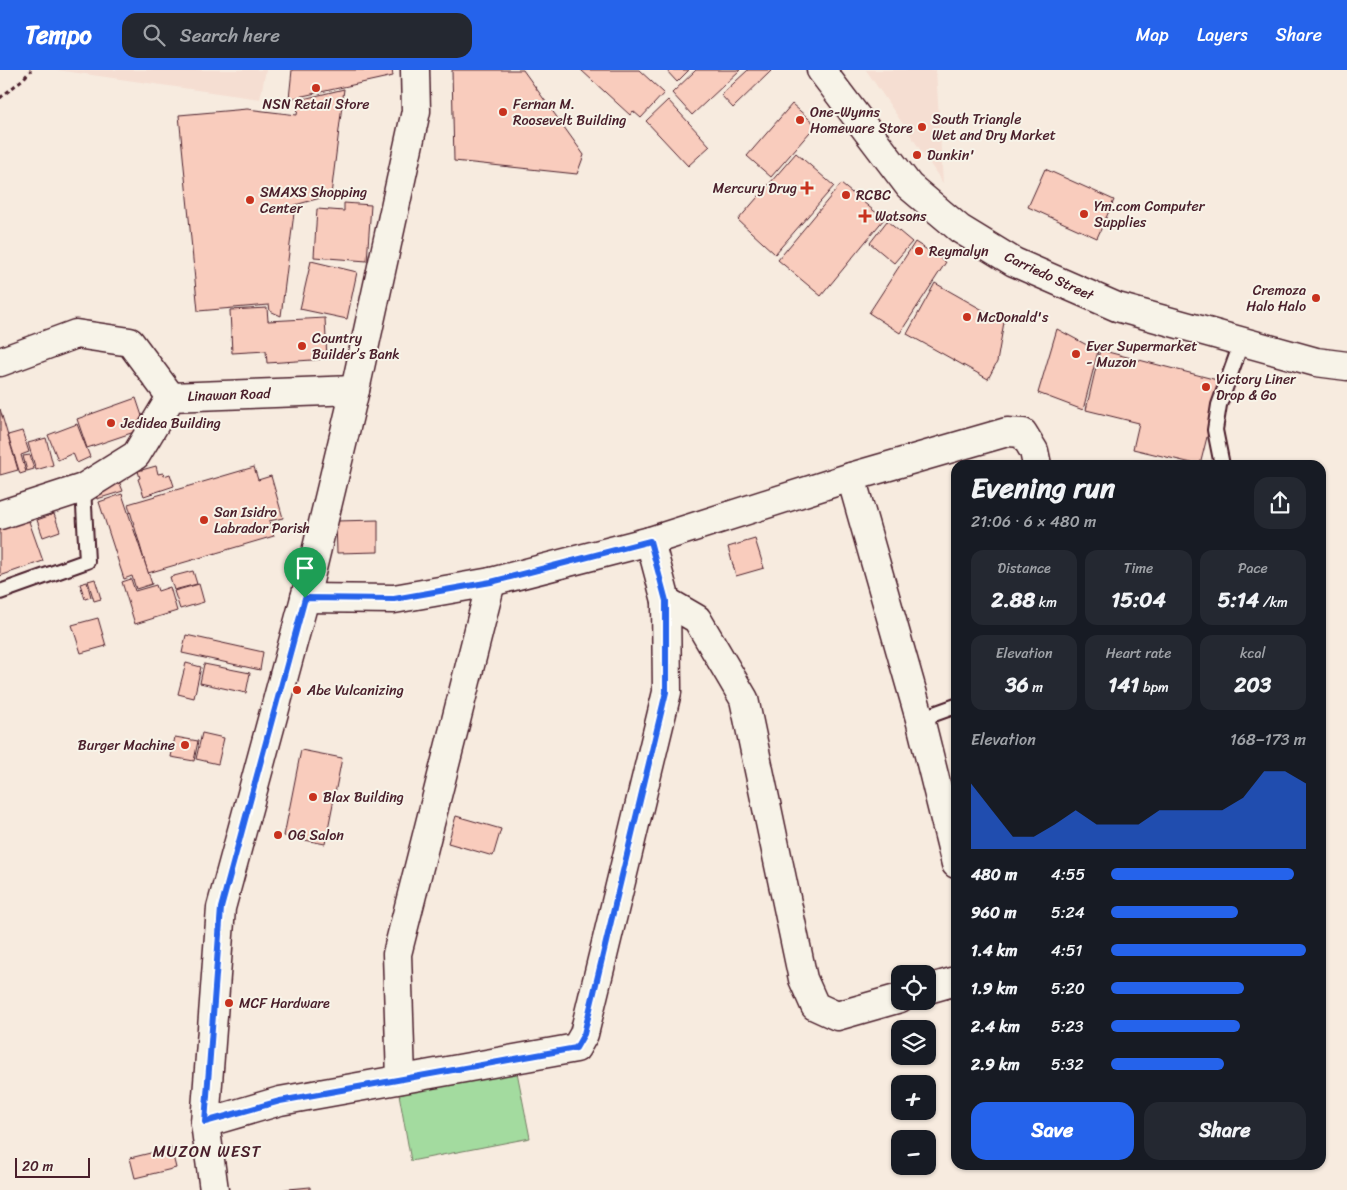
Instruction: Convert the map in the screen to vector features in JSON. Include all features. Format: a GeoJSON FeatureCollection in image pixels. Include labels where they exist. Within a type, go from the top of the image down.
{"type":"FeatureCollection","features":[{"type":"Feature","properties":{"kind":"street"},"geometry":{"type":"LineString","coordinates":[[214,1190],[205,1122],[221,908],[305,598],[355,390],[416,111],[415,70]]}},
{"type":"Feature","properties":{"kind":"street","name":"Carriedo Street"},"geometry":{"type":"LineString","coordinates":[[821,70],[909,186],[960,229],[1014,262],[1117,307],[1316,362],[1347,366]]}},
{"type":"Feature","properties":{"kind":"street"},"geometry":{"type":"LineString","coordinates":[[0,362],[76,334],[130,342],[171,397]]}},
{"type":"Feature","properties":{"kind":"street","name":"Linawan Road"},"geometry":{"type":"LineString","coordinates":[[0,515],[83,488],[136,455],[171,397],[355,390]]}},
{"type":"Feature","properties":{"kind":"street"},"geometry":{"type":"LineString","coordinates":[[305,598],[394,599],[491,582],[650,541],[851,477],[1007,432],[1023,433],[1034,451],[1036,460]]}},
{"type":"Feature","properties":{"kind":"street"},"geometry":{"type":"LineString","coordinates":[[851,477],[920,718],[951,844]]}},
{"type":"Feature","properties":{"kind":"street"},"geometry":{"type":"LineString","coordinates":[[205,1122],[280,1101],[576,1048],[584,1034],[666,692],[666,601],[650,541]]}},
{"type":"Feature","properties":{"kind":"street"},"geometry":{"type":"LineString","coordinates":[[401,1079],[398,954],[491,582]]}},
{"type":"Feature","properties":{"kind":"street"},"geometry":{"type":"LineString","coordinates":[[666,601],[697,619],[744,699],[803,979],[815,1006],[838,1016],[891,1001]]}},
{"type":"Feature","properties":{"kind":"street"},"geometry":{"type":"LineString","coordinates":[[936,987],[951,983]]}},
{"type":"Feature","properties":{"kind":"lane"},"geometry":{"type":"LineString","coordinates":[[1221,460],[1215,430],[1220,405],[1242,341]]}},
{"type":"Feature","properties":{"kind":"lane"},"geometry":{"type":"LineString","coordinates":[[0,592],[87,561],[83,488]]}},
{"type":"Feature","properties":{"kind":"lane"},"geometry":{"type":"LineString","coordinates":[[920,718],[951,708]]}},
{"type":"Feature","properties":{"kind":"path"},"geometry":{"type":"LineString","coordinates":[[0,98],[31,70]]}},
{"type":"Feature","properties":{"kind":"shaded area"},"geometry":{"type":"Polygon","coordinates":[[[57,70],[266,70],[260,99],[57,70]]]}},
{"type":"Feature","properties":{"kind":"shaded area","name":"South Triangle Wet and Dry Market"},"geometry":{"type":"Polygon","coordinates":[[[866,70],[936,70],[943,183],[866,70]]]}},
{"type":"Feature","properties":{"kind":"green space"},"geometry":{"type":"Polygon","coordinates":[[[517,1072],[530,1138],[411,1161],[399,1094],[517,1072]]]}},
{"type":"Feature","properties":{"kind":"building","name":"NSN Retail Store"},"geometry":{"type":"Polygon","coordinates":[[[292,70],[392,70],[393,76],[289,99],[292,70]]]}},
{"type":"Feature","properties":{"kind":"building","name":"Fernan M. Roosevelt Building"},"geometry":{"type":"Polygon","coordinates":[[[452,70],[523,70],[584,155],[577,174],[454,161],[452,70]]]}},
{"type":"Feature","properties":{"kind":"building"},"geometry":{"type":"Polygon","coordinates":[[[581,70],[639,70],[664,93],[641,118],[633,111],[630,115],[581,70]]]}},
{"type":"Feature","properties":{"kind":"building"},"geometry":{"type":"Polygon","coordinates":[[[666,70],[689,70],[677,82],[666,70]]]}},
{"type":"Feature","properties":{"kind":"building"},"geometry":{"type":"Polygon","coordinates":[[[696,70],[740,70],[692,115],[672,93],[696,70]]]}},
{"type":"Feature","properties":{"kind":"building"},"geometry":{"type":"Polygon","coordinates":[[[748,70],[772,70],[733,108],[721,95],[748,70]]]}},
{"type":"Feature","properties":{"kind":"building","name":"SMAXS Shopping Center"},"geometry":{"type":"Polygon","coordinates":[[[344,89],[331,195],[295,205],[281,316],[270,311],[269,305],[198,311],[179,115],[247,109],[297,115],[299,100],[344,89]]]}},
{"type":"Feature","properties":{"kind":"building"},"geometry":{"type":"Polygon","coordinates":[[[668,100],[710,146],[688,166],[646,121],[668,100]]]}},
{"type":"Feature","properties":{"kind":"building"},"geometry":{"type":"Polygon","coordinates":[[[792,104],[816,125],[771,177],[747,156],[792,104]]]}},
{"type":"Feature","properties":{"kind":"building"},"geometry":{"type":"Polygon","coordinates":[[[796,153],[834,186],[775,254],[738,220],[796,153]]]}},
{"type":"Feature","properties":{"kind":"building"},"geometry":{"type":"Polygon","coordinates":[[[1045,169],[1114,200],[1097,238],[1028,207],[1045,169]]]}},
{"type":"Feature","properties":{"kind":"building"},"geometry":{"type":"Polygon","coordinates":[[[841,184],[884,219],[821,296],[778,260],[841,184]]]}},
{"type":"Feature","properties":{"kind":"building"},"geometry":{"type":"Polygon","coordinates":[[[344,203],[371,205],[367,261],[314,257],[317,209],[344,211],[344,203]]]}},
{"type":"Feature","properties":{"kind":"building"},"geometry":{"type":"Polygon","coordinates":[[[887,221],[912,242],[894,263],[870,243],[887,221]]]}},
{"type":"Feature","properties":{"kind":"building"},"geometry":{"type":"Polygon","coordinates":[[[915,242],[946,262],[900,333],[869,313],[915,242]]]}},
{"type":"Feature","properties":{"kind":"building"},"geometry":{"type":"Polygon","coordinates":[[[311,261],[357,272],[347,319],[300,309],[311,261]]]}},
{"type":"Feature","properties":{"kind":"building"},"geometry":{"type":"Polygon","coordinates":[[[935,283],[1004,322],[997,362],[988,379],[907,334],[935,283]]]}},
{"type":"Feature","properties":{"kind":"building"},"geometry":{"type":"Polygon","coordinates":[[[267,308],[268,321],[325,318],[327,359],[267,363],[266,351],[232,353],[230,310],[267,308]]]}},
{"type":"Feature","properties":{"kind":"building"},"geometry":{"type":"Polygon","coordinates":[[[1057,329],[1098,351],[1083,410],[1038,393],[1057,329]]]}},
{"type":"Feature","properties":{"kind":"building"},"geometry":{"type":"Polygon","coordinates":[[[1100,350],[1221,381],[1201,460],[1179,460],[1133,449],[1139,423],[1086,410],[1100,350]]]}},
{"type":"Feature","properties":{"kind":"building","name":"Jedidea Building"},"geometry":{"type":"Polygon","coordinates":[[[136,398],[146,428],[87,448],[77,419],[136,398]]]}},
{"type":"Feature","properties":{"kind":"building"},"geometry":{"type":"Polygon","coordinates":[[[0,409],[18,470],[0,475],[0,409]]]}},
{"type":"Feature","properties":{"kind":"building"},"geometry":{"type":"Polygon","coordinates":[[[77,424],[90,457],[77,463],[73,453],[58,460],[48,435],[77,424]]]}},
{"type":"Feature","properties":{"kind":"building"},"geometry":{"type":"Polygon","coordinates":[[[22,431],[29,452],[21,455],[26,472],[20,474],[8,435],[22,431]]]}},
{"type":"Feature","properties":{"kind":"building"},"geometry":{"type":"Polygon","coordinates":[[[46,438],[53,465],[36,470],[28,443],[46,438]]]}},
{"type":"Feature","properties":{"kind":"building"},"geometry":{"type":"Polygon","coordinates":[[[30,455],[34,469],[27,471],[23,456],[30,455]]]}},
{"type":"Feature","properties":{"kind":"building"},"geometry":{"type":"Polygon","coordinates":[[[156,466],[158,474],[163,473],[164,476],[170,474],[174,486],[144,496],[138,479],[140,478],[138,471],[156,466]]]}},
{"type":"Feature","properties":{"kind":"building","name":"San Isidro Labrador Parish"},"geometry":{"type":"Polygon","coordinates":[[[254,467],[258,480],[271,476],[283,518],[269,521],[274,536],[148,573],[128,504],[254,467]]]}},
{"type":"Feature","properties":{"kind":"building"},"geometry":{"type":"Polygon","coordinates":[[[119,481],[123,491],[97,499],[94,489],[119,481]]]}},
{"type":"Feature","properties":{"kind":"building"},"geometry":{"type":"Polygon","coordinates":[[[122,494],[152,584],[136,589],[132,576],[124,579],[99,502],[122,494]]]}},
{"type":"Feature","properties":{"kind":"building"},"geometry":{"type":"Polygon","coordinates":[[[26,513],[43,561],[0,576],[0,522],[26,513]]]}},
{"type":"Feature","properties":{"kind":"building"},"geometry":{"type":"Polygon","coordinates":[[[54,514],[60,531],[43,537],[37,520],[54,514]]]}},
{"type":"Feature","properties":{"kind":"building"},"geometry":{"type":"Polygon","coordinates":[[[378,520],[378,552],[337,553],[336,521],[378,520]]]}},
{"type":"Feature","properties":{"kind":"building"},"geometry":{"type":"Polygon","coordinates":[[[755,539],[764,568],[736,576],[728,547],[755,539]]]}},
{"type":"Feature","properties":{"kind":"building"},"geometry":{"type":"Polygon","coordinates":[[[193,571],[197,584],[174,590],[170,577],[193,571]]]}},
{"type":"Feature","properties":{"kind":"building"},"geometry":{"type":"Polygon","coordinates":[[[95,579],[101,599],[94,601],[88,581],[95,579]]]}},
{"type":"Feature","properties":{"kind":"building"},"geometry":{"type":"Polygon","coordinates":[[[131,579],[135,591],[156,585],[158,591],[170,587],[177,611],[135,624],[122,582],[131,579]]]}},
{"type":"Feature","properties":{"kind":"building"},"geometry":{"type":"Polygon","coordinates":[[[87,582],[91,597],[85,599],[80,584],[87,582]]]}},
{"type":"Feature","properties":{"kind":"building"},"geometry":{"type":"Polygon","coordinates":[[[199,584],[204,602],[180,609],[174,591],[199,584]]]}},
{"type":"Feature","properties":{"kind":"building"},"geometry":{"type":"Polygon","coordinates":[[[98,618],[106,646],[81,653],[72,625],[98,618]]]}},
{"type":"Feature","properties":{"kind":"building"},"geometry":{"type":"Polygon","coordinates":[[[186,635],[263,652],[260,670],[182,653],[186,635]]]}},
{"type":"Feature","properties":{"kind":"building"},"geometry":{"type":"Polygon","coordinates":[[[186,663],[201,667],[194,698],[178,694],[186,663]]]}},
{"type":"Feature","properties":{"kind":"building"},"geometry":{"type":"Polygon","coordinates":[[[204,664],[250,673],[246,693],[200,683],[204,664]]]}},
{"type":"Feature","properties":{"kind":"building"},"geometry":{"type":"Polygon","coordinates":[[[202,733],[224,738],[218,764],[196,759],[202,733]]]}},
{"type":"Feature","properties":{"kind":"building"},"geometry":{"type":"Polygon","coordinates":[[[175,737],[198,741],[194,761],[171,757],[175,737]]]}},
{"type":"Feature","properties":{"kind":"building","name":"Blax Building"},"geometry":{"type":"Polygon","coordinates":[[[301,750],[342,758],[325,844],[284,836],[301,750]]]}},
{"type":"Feature","properties":{"kind":"building"},"geometry":{"type":"Polygon","coordinates":[[[456,816],[501,829],[493,856],[448,843],[456,816]]]}},
{"type":"Feature","properties":{"kind":"building"},"geometry":{"type":"Polygon","coordinates":[[[171,1148],[176,1168],[135,1178],[130,1158],[171,1148]]]}},
{"type":"Feature","properties":{"kind":"building"},"geometry":{"type":"Polygon","coordinates":[[[310,1187],[310,1190],[278,1190],[310,1187]]]}},
{"type":"Feature","properties":{"kind":"place","name":"NSN Retail Store"},"geometry":{"type":"Point","coordinates":[316,88]}},
{"type":"Feature","properties":{"kind":"place","name":"Fernan M. Roosevelt Building"},"geometry":{"type":"Point","coordinates":[503,112]}},
{"type":"Feature","properties":{"kind":"place","name":"One-Wynns Homeware Store"},"geometry":{"type":"Point","coordinates":[800,120]}},
{"type":"Feature","properties":{"kind":"place","name":"South Triangle Wet and Dry Market"},"geometry":{"type":"Point","coordinates":[922,127]}},
{"type":"Feature","properties":{"kind":"place","name":"Dunkin'"},"geometry":{"type":"Point","coordinates":[917,155]}},
{"type":"Feature","properties":{"kind":"place","name":"Mercury Drug"},"geometry":{"type":"Point","coordinates":[807,188]}},
{"type":"Feature","properties":{"kind":"place","name":"RCBC"},"geometry":{"type":"Point","coordinates":[846,195]}},
{"type":"Feature","properties":{"kind":"place","name":"SMAXS Shopping Center"},"geometry":{"type":"Point","coordinates":[250,200]}},
{"type":"Feature","properties":{"kind":"place","name":"Ym.com Computer Supplies"},"geometry":{"type":"Point","coordinates":[1084,214]}},
{"type":"Feature","properties":{"kind":"place","name":"Watsons"},"geometry":{"type":"Point","coordinates":[865,216]}},
{"type":"Feature","properties":{"kind":"place","name":"Reymalyn"},"geometry":{"type":"Point","coordinates":[919,251]}},
{"type":"Feature","properties":{"kind":"place","name":"Cremoza Halo Halo"},"geometry":{"type":"Point","coordinates":[1316,298]}},
{"type":"Feature","properties":{"kind":"place","name":"McDonald's"},"geometry":{"type":"Point","coordinates":[967,317]}},
{"type":"Feature","properties":{"kind":"place","name":"Country Builder’s Bank"},"geometry":{"type":"Point","coordinates":[302,346]}},
{"type":"Feature","properties":{"kind":"place","name":"Ever Supermarket - Muzon"},"geometry":{"type":"Point","coordinates":[1076,354]}},
{"type":"Feature","properties":{"kind":"place","name":"Victory Liner Drop & Go"},"geometry":{"type":"Point","coordinates":[1206,387]}},
{"type":"Feature","properties":{"kind":"place","name":"Jedidea Building"},"geometry":{"type":"Point","coordinates":[111,423]}},
{"type":"Feature","properties":{"kind":"place","name":"San Isidro Labrador Parish"},"geometry":{"type":"Point","coordinates":[204,520]}},
{"type":"Feature","properties":{"kind":"place","name":"Abe Vulcanizing"},"geometry":{"type":"Point","coordinates":[297,690]}},
{"type":"Feature","properties":{"kind":"place","name":"Burger Machine"},"geometry":{"type":"Point","coordinates":[185,745]}},
{"type":"Feature","properties":{"kind":"place","name":"Blax Building"},"geometry":{"type":"Point","coordinates":[313,797]}},
{"type":"Feature","properties":{"kind":"place","name":"OG Salon"},"geometry":{"type":"Point","coordinates":[278,835]}},
{"type":"Feature","properties":{"kind":"place","name":"MCF Hardware"},"geometry":{"type":"Point","coordinates":[229,1003]}},
{"type":"Feature","properties":{"kind":"district","name":"MUZON WEST"},"geometry":{"type":"Point","coordinates":[207,1151]}},
{"type":"Feature","properties":{"kind":"route"},"geometry":{"type":"LineString","coordinates":[[650,541],[666,601],[666,692],[584,1034],[576,1048],[280,1101],[205,1122],[221,908],[305,598],[394,599],[491,582],[650,541]]}}]}
